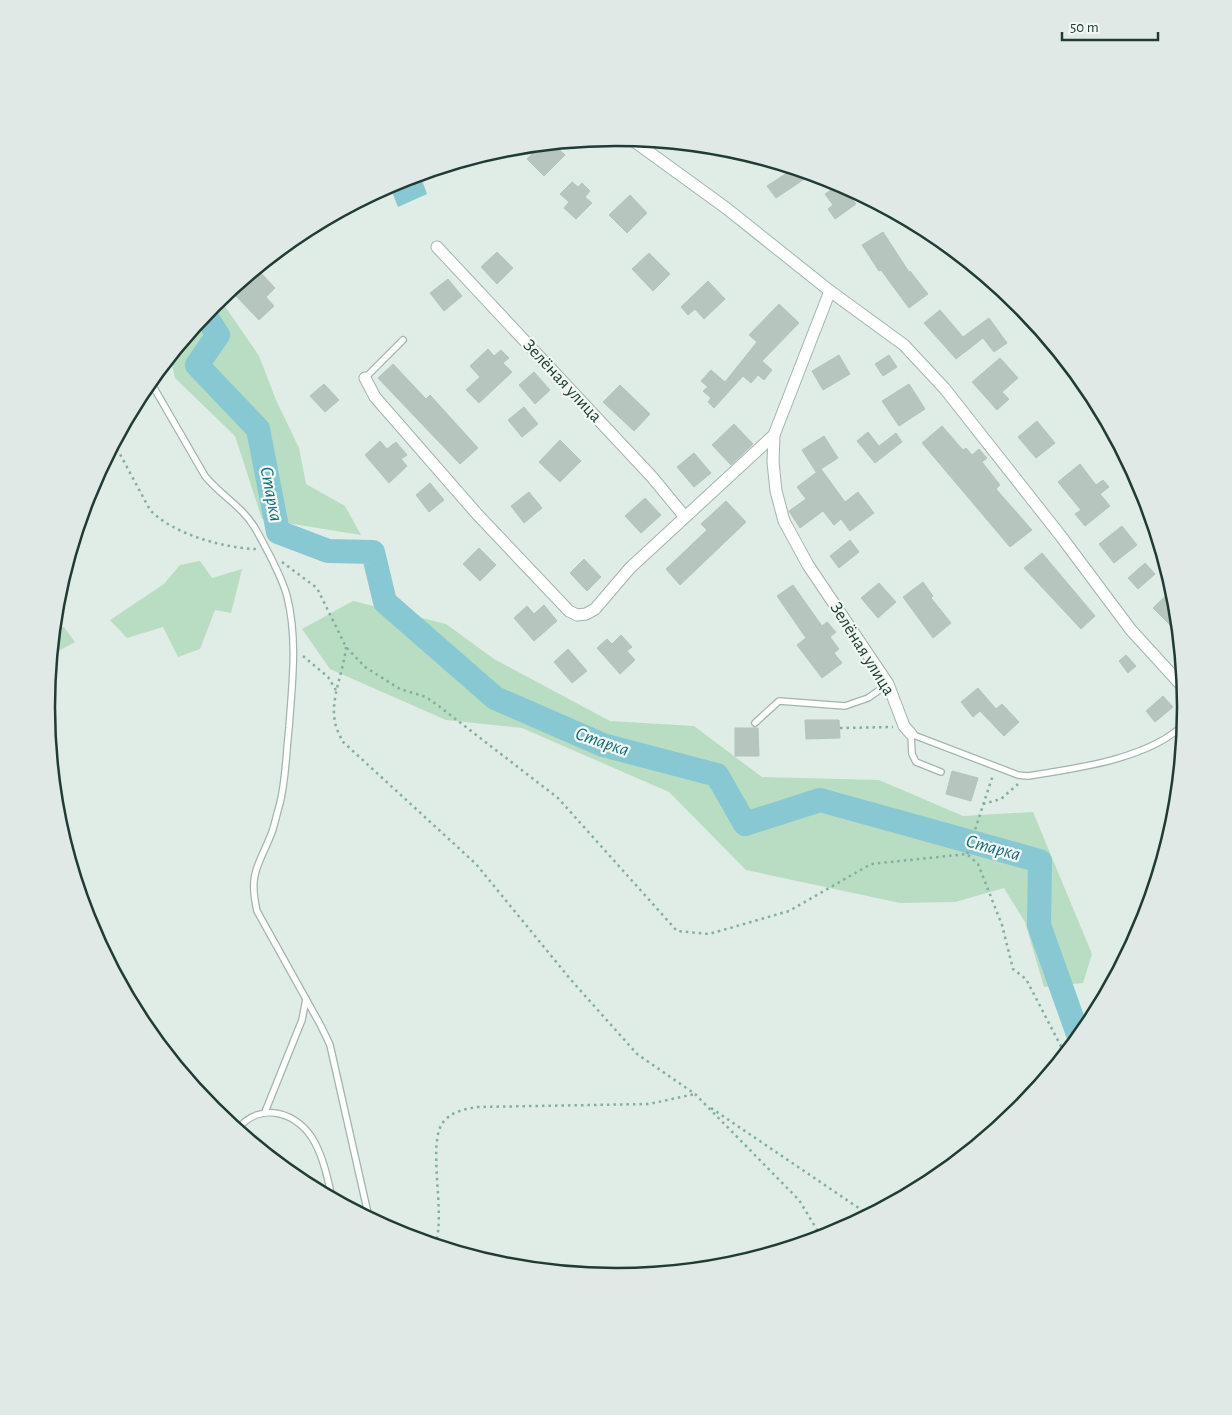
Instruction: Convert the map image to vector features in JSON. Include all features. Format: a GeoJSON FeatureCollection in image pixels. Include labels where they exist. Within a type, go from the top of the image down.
{"type":"FeatureCollection","features":[{"type":"Feature","properties":{"kind":"street"},"geometry":{"type":"LineString","coordinates":[[643,147],[726,208],[830,291],[904,345],[945,389],[1060,535],[1131,630],[1176,679]]}},
{"type":"Feature","properties":{"kind":"street","name":"Зелёная улица"},"geometry":{"type":"LineString","coordinates":[[438,247],[652,476],[684,517]]}},
{"type":"Feature","properties":{"kind":"street","name":"Зелёная улица"},"geometry":{"type":"LineString","coordinates":[[830,291],[774,435],[773,462],[776,491],[784,521],[808,565],[888,684],[908,730]]}},
{"type":"Feature","properties":{"kind":"street"},"geometry":{"type":"LineString","coordinates":[[365,378],[375,397],[477,514],[569,611],[577,615],[586,614],[595,609],[630,568],[774,435]]}},
{"type":"Feature","properties":{"kind":"lane"},"geometry":{"type":"LineString","coordinates":[[365,378],[403,340]]}},
{"type":"Feature","properties":{"kind":"lane"},"geometry":{"type":"LineString","coordinates":[[155,389],[205,476],[214,487],[240,509],[254,526],[287,595],[294,663],[283,790],[272,832],[256,866],[253,880],[253,896],[257,912],[330,1045],[367,1211]]}},
{"type":"Feature","properties":{"kind":"lane"},"geometry":{"type":"LineString","coordinates":[[754,723],[778,701],[845,706],[868,698],[888,684]]}},
{"type":"Feature","properties":{"kind":"lane"},"geometry":{"type":"LineString","coordinates":[[908,730],[996,767],[1018,775],[1027,776],[1095,765],[1154,744],[1176,731]]}},
{"type":"Feature","properties":{"kind":"lane"},"geometry":{"type":"LineString","coordinates":[[908,730],[912,754],[916,762],[941,772]]}},
{"type":"Feature","properties":{"kind":"lane"},"geometry":{"type":"LineString","coordinates":[[265,1112],[302,1020],[306,999]]}},
{"type":"Feature","properties":{"kind":"lane"},"geometry":{"type":"LineString","coordinates":[[242,1125],[251,1117],[265,1112],[276,1111],[288,1115],[304,1127],[315,1142],[330,1190]]}},
{"type":"Feature","properties":{"kind":"path"},"geometry":{"type":"LineString","coordinates":[[118,449],[129,467],[150,510],[156,516],[165,522],[214,543],[237,549],[265,550],[317,588],[346,647],[365,667],[381,679],[400,689],[426,697],[558,798],[677,931],[709,934],[790,911],[871,864],[967,854],[978,864],[1002,925],[1014,969],[1026,979],[1062,1048]]}},
{"type":"Feature","properties":{"kind":"path"},"geometry":{"type":"LineString","coordinates":[[346,647],[344,666],[337,692],[335,722],[342,741],[476,864],[571,980],[637,1054],[695,1094],[799,1200],[818,1231]]}},
{"type":"Feature","properties":{"kind":"path"},"geometry":{"type":"LineString","coordinates":[[301,651],[303,658],[328,677],[337,692]]}},
{"type":"Feature","properties":{"kind":"path"},"geometry":{"type":"LineString","coordinates":[[840,728],[908,730]]}},
{"type":"Feature","properties":{"kind":"path"},"geometry":{"type":"LineString","coordinates":[[967,854],[996,767]]}},
{"type":"Feature","properties":{"kind":"path"},"geometry":{"type":"LineString","coordinates":[[983,804],[1001,799],[1027,776]]}},
{"type":"Feature","properties":{"kind":"path"},"geometry":{"type":"LineString","coordinates":[[436,1239],[440,1220],[436,1142],[444,1121],[451,1115],[477,1106],[649,1104],[695,1094]]}},
{"type":"Feature","properties":{"kind":"path"},"geometry":{"type":"LineString","coordinates":[[706,1105],[863,1211]]}},
{"type":"Feature","properties":{"kind":"green space"},"geometry":{"type":"Polygon","coordinates":[[[225,306],[259,356],[276,400],[299,448],[306,484],[345,506],[361,535],[262,519],[235,436],[175,378],[172,365],[225,306]]]}},
{"type":"Feature","properties":{"kind":"green space"},"geometry":{"type":"Polygon","coordinates":[[[200,561],[212,578],[242,569],[231,613],[215,610],[200,649],[178,657],[163,627],[127,638],[110,620],[164,584],[180,565],[200,561]]]}},
{"type":"Feature","properties":{"kind":"green space"},"geometry":{"type":"Polygon","coordinates":[[[353,601],[446,624],[494,659],[610,721],[694,726],[762,777],[879,780],[963,816],[1033,812],[1092,954],[1083,983],[1044,987],[1025,922],[1004,888],[955,902],[900,903],[746,870],[669,792],[522,728],[446,720],[330,669],[302,629],[353,601]]]}},
{"type":"Feature","properties":{"kind":"green space"},"geometry":{"type":"Polygon","coordinates":[[[61,627],[64,627],[75,642],[58,651],[61,627]]]}},
{"type":"Feature","properties":{"kind":"water"},"geometry":{"type":"Polygon","coordinates":[[[422,181],[427,194],[398,207],[392,193],[422,181]]]}},
{"type":"Feature","properties":{"kind":"building"},"geometry":{"type":"Polygon","coordinates":[[[559,150],[565,155],[544,176],[527,159],[533,153],[543,151],[559,150]]]}},
{"type":"Feature","properties":{"kind":"building"},"geometry":{"type":"Polygon","coordinates":[[[786,173],[804,179],[776,198],[767,186],[786,173]]]}},
{"type":"Feature","properties":{"kind":"building"},"geometry":{"type":"Polygon","coordinates":[[[572,182],[578,187],[582,183],[590,191],[585,197],[592,203],[576,219],[564,208],[569,202],[560,194],[572,182]]]}},
{"type":"Feature","properties":{"kind":"building"},"geometry":{"type":"Polygon","coordinates":[[[832,189],[851,198],[856,204],[835,219],[828,209],[833,205],[825,194],[832,189]]]}},
{"type":"Feature","properties":{"kind":"building"},"geometry":{"type":"Polygon","coordinates":[[[630,195],[647,213],[627,233],[609,215],[630,195]]]}},
{"type":"Feature","properties":{"kind":"building"},"geometry":{"type":"Polygon","coordinates":[[[883,232],[909,272],[928,294],[909,308],[881,270],[879,271],[862,245],[883,232]]]}},
{"type":"Feature","properties":{"kind":"building"},"geometry":{"type":"Polygon","coordinates":[[[497,252],[513,268],[497,284],[481,267],[497,252]]]}},
{"type":"Feature","properties":{"kind":"building"},"geometry":{"type":"Polygon","coordinates":[[[649,253],[670,274],[653,291],[632,269],[649,253]]]}},
{"type":"Feature","properties":{"kind":"building"},"geometry":{"type":"Polygon","coordinates":[[[261,273],[275,288],[266,297],[274,306],[259,320],[236,296],[261,273]]]}},
{"type":"Feature","properties":{"kind":"building"},"geometry":{"type":"Polygon","coordinates":[[[448,279],[462,296],[444,311],[430,293],[448,279]]]}},
{"type":"Feature","properties":{"kind":"building"},"geometry":{"type":"Polygon","coordinates":[[[708,281],[725,299],[704,319],[695,309],[688,315],[681,307],[708,281]]]}},
{"type":"Feature","properties":{"kind":"building"},"geometry":{"type":"Polygon","coordinates":[[[779,304],[799,323],[762,361],[772,370],[764,380],[758,375],[751,383],[743,376],[714,408],[708,402],[711,398],[703,391],[708,387],[701,381],[711,370],[725,382],[757,342],[749,335],[779,304]]]}},
{"type":"Feature","properties":{"kind":"building"},"geometry":{"type":"Polygon","coordinates":[[[940,310],[963,337],[989,318],[1007,343],[994,352],[983,338],[956,359],[924,323],[940,310]]]}},
{"type":"Feature","properties":{"kind":"building"},"geometry":{"type":"Polygon","coordinates":[[[488,349],[494,356],[501,350],[509,358],[503,363],[512,372],[479,403],[466,390],[480,377],[470,366],[488,349]]]}},
{"type":"Feature","properties":{"kind":"building"},"geometry":{"type":"Polygon","coordinates":[[[839,355],[850,374],[823,390],[812,371],[839,355]]]}},
{"type":"Feature","properties":{"kind":"building"},"geometry":{"type":"Polygon","coordinates":[[[889,355],[897,367],[883,376],[875,364],[889,355]]]}},
{"type":"Feature","properties":{"kind":"building"},"geometry":{"type":"Polygon","coordinates":[[[1000,358],[1018,378],[1002,392],[1009,399],[997,410],[972,382],[1000,358]]]}},
{"type":"Feature","properties":{"kind":"building"},"geometry":{"type":"Polygon","coordinates":[[[393,364],[426,399],[430,395],[478,448],[460,464],[378,378],[393,364]]]}},
{"type":"Feature","properties":{"kind":"building"},"geometry":{"type":"Polygon","coordinates":[[[534,372],[550,390],[535,404],[519,385],[534,372]]]}},
{"type":"Feature","properties":{"kind":"building"},"geometry":{"type":"Polygon","coordinates":[[[324,384],[339,400],[325,412],[310,396],[324,384]]]}},
{"type":"Feature","properties":{"kind":"building"},"geometry":{"type":"Polygon","coordinates":[[[909,384],[925,409],[899,426],[882,401],[909,384]]]}},
{"type":"Feature","properties":{"kind":"building"},"geometry":{"type":"Polygon","coordinates":[[[620,385],[650,414],[634,431],[603,402],[620,385]]]}},
{"type":"Feature","properties":{"kind":"building"},"geometry":{"type":"Polygon","coordinates":[[[524,407],[538,424],[522,437],[508,420],[524,407]]]}},
{"type":"Feature","properties":{"kind":"building"},"geometry":{"type":"Polygon","coordinates":[[[1037,421],[1055,443],[1036,458],[1018,437],[1037,421]]]}},
{"type":"Feature","properties":{"kind":"building"},"geometry":{"type":"Polygon","coordinates":[[[734,424],[753,444],[731,465],[712,445],[734,424]]]}},
{"type":"Feature","properties":{"kind":"building"},"geometry":{"type":"Polygon","coordinates":[[[942,426],[963,450],[966,448],[972,455],[979,449],[987,458],[982,462],[1000,485],[996,489],[1032,530],[1010,547],[922,443],[942,426]]]}},
{"type":"Feature","properties":{"kind":"building"},"geometry":{"type":"Polygon","coordinates":[[[868,432],[879,446],[896,433],[902,442],[875,463],[857,441],[868,432]]]}},
{"type":"Feature","properties":{"kind":"building"},"geometry":{"type":"Polygon","coordinates":[[[824,436],[838,458],[816,472],[802,450],[824,436]]]}},
{"type":"Feature","properties":{"kind":"building"},"geometry":{"type":"Polygon","coordinates":[[[560,440],[581,461],[560,482],[539,462],[560,440]]]}},
{"type":"Feature","properties":{"kind":"building"},"geometry":{"type":"Polygon","coordinates":[[[380,441],[387,449],[396,442],[407,455],[401,459],[407,466],[389,483],[365,455],[380,441]]]}},
{"type":"Feature","properties":{"kind":"building"},"geometry":{"type":"Polygon","coordinates":[[[694,453],[711,473],[694,487],[677,467],[694,453]]]}},
{"type":"Feature","properties":{"kind":"building"},"geometry":{"type":"Polygon","coordinates":[[[1080,464],[1096,485],[1103,480],[1109,487],[1100,494],[1110,506],[1085,526],[1075,514],[1081,510],[1058,482],[1080,464]]]}},
{"type":"Feature","properties":{"kind":"building"},"geometry":{"type":"Polygon","coordinates":[[[821,469],[845,502],[858,492],[874,513],[850,531],[841,519],[834,525],[823,511],[800,528],[789,511],[806,499],[797,487],[821,469]]]}},
{"type":"Feature","properties":{"kind":"building"},"geometry":{"type":"Polygon","coordinates":[[[430,483],[444,500],[429,512],[416,495],[430,483]]]}},
{"type":"Feature","properties":{"kind":"building"},"geometry":{"type":"Polygon","coordinates":[[[529,492],[542,508],[524,523],[511,506],[529,492]]]}},
{"type":"Feature","properties":{"kind":"building"},"geometry":{"type":"Polygon","coordinates":[[[645,498],[661,515],[641,533],[625,516],[645,498]]]}},
{"type":"Feature","properties":{"kind":"building"},"geometry":{"type":"Polygon","coordinates":[[[726,501],[746,522],[680,585],[666,569],[707,530],[701,524],[726,501]]]}},
{"type":"Feature","properties":{"kind":"building"},"geometry":{"type":"Polygon","coordinates":[[[1122,526],[1137,545],[1114,563],[1099,544],[1122,526]]]}},
{"type":"Feature","properties":{"kind":"building"},"geometry":{"type":"Polygon","coordinates":[[[850,540],[859,552],[839,568],[830,556],[850,540]]]}},
{"type":"Feature","properties":{"kind":"building"},"geometry":{"type":"Polygon","coordinates":[[[479,548],[496,565],[480,581],[463,564],[479,548]]]}},
{"type":"Feature","properties":{"kind":"building"},"geometry":{"type":"Polygon","coordinates":[[[1042,553],[1095,616],[1081,629],[1024,568],[1042,553]]]}},
{"type":"Feature","properties":{"kind":"building"},"geometry":{"type":"Polygon","coordinates":[[[584,559],[601,577],[587,591],[570,573],[584,559]]]}},
{"type":"Feature","properties":{"kind":"building"},"geometry":{"type":"Polygon","coordinates":[[[1145,563],[1155,574],[1138,589],[1128,578],[1145,563]]]}},
{"type":"Feature","properties":{"kind":"building"},"geometry":{"type":"Polygon","coordinates":[[[923,582],[933,596],[931,598],[951,623],[933,638],[903,597],[923,582]]]}},
{"type":"Feature","properties":{"kind":"building"},"geometry":{"type":"Polygon","coordinates":[[[879,583],[896,602],[878,618],[861,598],[879,583]]]}},
{"type":"Feature","properties":{"kind":"building"},"geometry":{"type":"Polygon","coordinates":[[[793,585],[822,626],[827,622],[836,632],[830,637],[839,649],[834,653],[842,663],[822,678],[797,645],[806,638],[777,596],[793,585]]]}},
{"type":"Feature","properties":{"kind":"building"},"geometry":{"type":"Polygon","coordinates":[[[1166,596],[1171,626],[1153,608],[1166,596]]]}},
{"type":"Feature","properties":{"kind":"building"},"geometry":{"type":"Polygon","coordinates":[[[544,605],[557,621],[534,641],[514,618],[527,606],[534,614],[544,605]]]}},
{"type":"Feature","properties":{"kind":"building"},"geometry":{"type":"Polygon","coordinates":[[[621,635],[632,647],[627,651],[635,660],[620,674],[597,648],[607,639],[612,644],[621,635]]]}},
{"type":"Feature","properties":{"kind":"building"},"geometry":{"type":"Polygon","coordinates":[[[568,649],[587,671],[572,683],[554,662],[568,649]]]}},
{"type":"Feature","properties":{"kind":"building"},"geometry":{"type":"Polygon","coordinates":[[[1126,655],[1136,666],[1128,673],[1119,661],[1126,655]]]}},
{"type":"Feature","properties":{"kind":"building"},"geometry":{"type":"Polygon","coordinates":[[[978,688],[996,709],[1002,704],[1019,722],[1004,736],[980,711],[973,717],[961,702],[978,688]]]}},
{"type":"Feature","properties":{"kind":"building"},"geometry":{"type":"Polygon","coordinates":[[[1163,696],[1173,707],[1155,722],[1146,711],[1163,696]]]}},
{"type":"Feature","properties":{"kind":"building"},"geometry":{"type":"Polygon","coordinates":[[[805,720],[839,720],[840,738],[806,739],[805,720]]]}},
{"type":"Feature","properties":{"kind":"building"},"geometry":{"type":"Polygon","coordinates":[[[735,728],[758,728],[759,756],[735,756],[735,728]]]}},
{"type":"Feature","properties":{"kind":"building"},"geometry":{"type":"Polygon","coordinates":[[[952,771],[978,778],[971,801],[946,794],[952,771]]]}},
{"type":"Feature","properties":{"kind":"waterway","name":"Старка"},"geometry":{"type":"LineString","coordinates":[[209,322],[218,335],[197,365],[258,429],[278,532],[328,551],[373,552],[385,602],[495,698],[603,745],[717,775],[745,824],[820,800],[1040,861],[1039,925],[1076,1028]]}}]}
